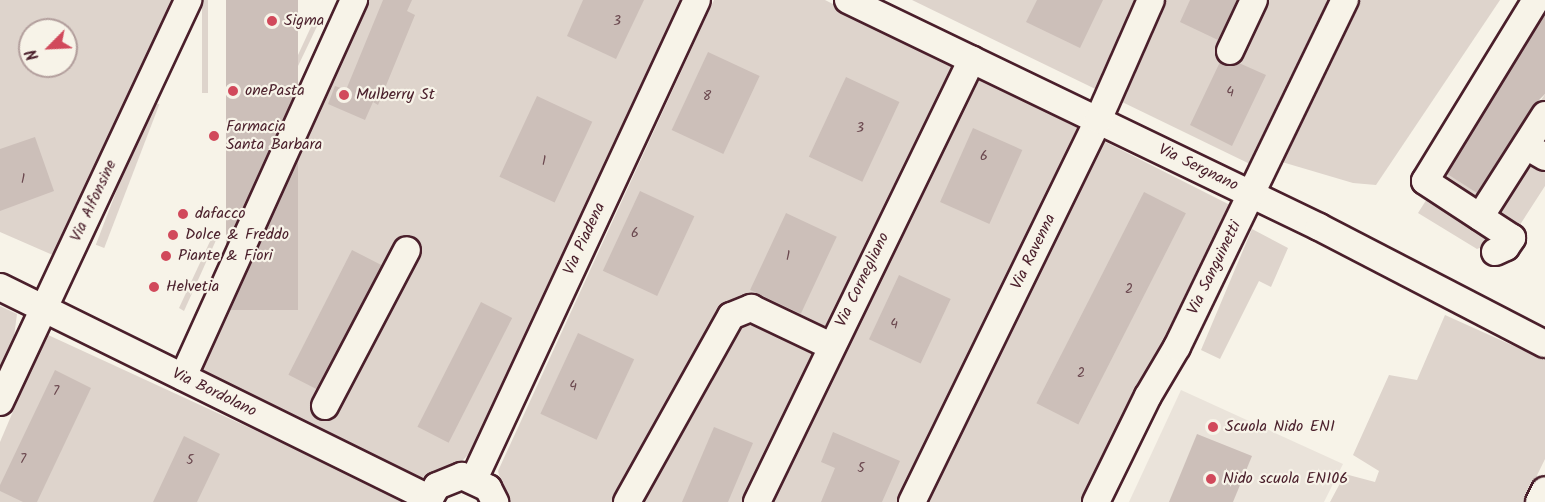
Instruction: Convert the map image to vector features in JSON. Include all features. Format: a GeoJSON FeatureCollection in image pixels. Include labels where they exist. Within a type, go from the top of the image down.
{"type":"FeatureCollection","features":[{"type":"Feature","properties":{"kind":"street","name":"Via Alfonsine"},"geometry":{"type":"LineString","coordinates":[[0,402],[42,308],[189,0]]}},
{"type":"Feature","properties":{"kind":"street"},"geometry":{"type":"LineString","coordinates":[[183,377],[354,0]]}},
{"type":"Feature","properties":{"kind":"street","name":"Via Piadena"},"geometry":{"type":"LineString","coordinates":[[474,479],[697,0]]}},
{"type":"Feature","properties":{"kind":"street","name":"Via Sergnano"},"geometry":{"type":"LineString","coordinates":[[848,0],[1251,193],[1545,344]]}},
{"type":"Feature","properties":{"kind":"street","name":"Via Ravenna"},"geometry":{"type":"LineString","coordinates":[[912,502],[1098,120],[1151,0]]}},
{"type":"Feature","properties":{"kind":"street"},"geometry":{"type":"LineString","coordinates":[[1230,51],[1254,0]]}},
{"type":"Feature","properties":{"kind":"street","name":"Via Sanguinetti"},"geometry":{"type":"LineString","coordinates":[[1096,502],[1148,396],[1178,347],[1345,0]]}},
{"type":"Feature","properties":{"kind":"street"},"geometry":{"type":"LineString","coordinates":[[1506,251],[1512,238],[1425,181],[1536,0]]}},
{"type":"Feature","properties":{"kind":"street","name":"Via Cornegliano"},"geometry":{"type":"LineString","coordinates":[[757,502],[972,60]]}},
{"type":"Feature","properties":{"kind":"street"},"geometry":{"type":"LineString","coordinates":[[1480,217],[1539,137]]}},
{"type":"Feature","properties":{"kind":"street"},"geometry":{"type":"LineString","coordinates":[[325,406],[407,250]]}},
{"type":"Feature","properties":{"kind":"street","name":"Via Bordolano"},"geometry":{"type":"LineString","coordinates":[[0,287],[428,500]]}},
{"type":"Feature","properties":{"kind":"street"},"geometry":{"type":"LineString","coordinates":[[627,502],[731,316],[751,308],[831,346]]}},
{"type":"Feature","properties":{"kind":"street"},"geometry":{"type":"LineString","coordinates":[[428,500],[448,479],[474,479],[488,488],[495,502]]}},
{"type":"Feature","properties":{"kind":"street"},"geometry":{"type":"LineString","coordinates":[[1539,502],[1545,490]]}},
{"type":"Feature","properties":{"kind":"shaded area"},"geometry":{"type":"Polygon","coordinates":[[[0,0],[179,0],[55,256],[0,232],[0,0]]]}},
{"type":"Feature","properties":{"kind":"shaded area"},"geometry":{"type":"Polygon","coordinates":[[[202,0],[208,0],[208,93],[202,93],[202,0]]]}},
{"type":"Feature","properties":{"kind":"shaded area"},"geometry":{"type":"Polygon","coordinates":[[[361,0],[682,0],[480,443],[461,462],[420,478],[194,371],[361,0]]]}},
{"type":"Feature","properties":{"kind":"shaded area"},"geometry":{"type":"Polygon","coordinates":[[[714,0],[825,0],[1234,207],[1090,502],[506,502],[498,471],[714,0]]]}},
{"type":"Feature","properties":{"kind":"shaded area"},"geometry":{"type":"Polygon","coordinates":[[[912,0],[1330,0],[1252,165],[912,0]]]}},
{"type":"Feature","properties":{"kind":"shaded area"},"geometry":{"type":"Polygon","coordinates":[[[1361,0],[1500,0],[1376,185],[1353,183],[1282,162],[1361,0]]]}},
{"type":"Feature","properties":{"kind":"shaded area"},"geometry":{"type":"Polygon","coordinates":[[[316,16],[321,18],[254,158],[251,157],[316,16]]]}},
{"type":"Feature","properties":{"kind":"shaded area"},"geometry":{"type":"Polygon","coordinates":[[[1545,94],[1545,186],[1514,234],[1477,249],[1418,213],[1444,172],[1481,195],[1545,94]]]}},
{"type":"Feature","properties":{"kind":"shaded area"},"geometry":{"type":"Polygon","coordinates":[[[151,101],[159,104],[104,248],[96,245],[151,101]]]}},
{"type":"Feature","properties":{"kind":"shaded area"},"geometry":{"type":"Polygon","coordinates":[[[1252,229],[1288,248],[1271,287],[1259,281],[1220,359],[1201,350],[1252,229]]]}},
{"type":"Feature","properties":{"kind":"shaded area"},"geometry":{"type":"Polygon","coordinates":[[[212,237],[217,238],[184,311],[179,308],[212,237]]]}},
{"type":"Feature","properties":{"kind":"shaded area"},"geometry":{"type":"Polygon","coordinates":[[[0,306],[17,314],[13,344],[0,374],[0,306]]]}},
{"type":"Feature","properties":{"kind":"shaded area"},"geometry":{"type":"Polygon","coordinates":[[[1445,315],[1545,360],[1545,459],[1524,502],[1330,502],[1345,474],[1375,482],[1379,471],[1353,455],[1389,375],[1417,380],[1445,315]]]}},
{"type":"Feature","properties":{"kind":"shaded area"},"geometry":{"type":"Polygon","coordinates":[[[46,334],[411,502],[0,502],[0,442],[46,334]]]}},
{"type":"Feature","properties":{"kind":"shaded area","name":"Scuola Nido ENI"},"geometry":{"type":"Polygon","coordinates":[[[1181,390],[1343,464],[1324,502],[1129,502],[1181,390]]]}},
{"type":"Feature","properties":{"kind":"building"},"geometry":{"type":"Polygon","coordinates":[[[226,0],[298,0],[298,310],[226,310],[226,0]]]}},
{"type":"Feature","properties":{"kind":"building"},"geometry":{"type":"Polygon","coordinates":[[[383,0],[412,0],[407,11],[415,15],[378,105],[373,102],[365,120],[328,104],[335,86],[346,90],[383,0]]]}},
{"type":"Feature","properties":{"kind":"building"},"geometry":{"type":"Polygon","coordinates":[[[583,0],[644,0],[616,59],[567,36],[583,0]]]}},
{"type":"Feature","properties":{"kind":"building"},"geometry":{"type":"Polygon","coordinates":[[[1037,0],[1103,0],[1080,48],[1026,22],[1037,0]]]}},
{"type":"Feature","properties":{"kind":"building"},"geometry":{"type":"Polygon","coordinates":[[[1190,0],[1237,0],[1218,40],[1180,22],[1190,0]]]}},
{"type":"Feature","properties":{"kind":"building"},"geometry":{"type":"Polygon","coordinates":[[[1545,14],[1545,94],[1532,107],[1477,193],[1447,174],[1545,14]]]}},
{"type":"Feature","properties":{"kind":"building"},"geometry":{"type":"Polygon","coordinates":[[[708,52],[760,76],[723,154],[672,130],[708,52]]]}},
{"type":"Feature","properties":{"kind":"building"},"geometry":{"type":"Polygon","coordinates":[[[1220,62],[1231,66],[1239,63],[1266,75],[1232,146],[1190,125],[1220,62]]]}},
{"type":"Feature","properties":{"kind":"building"},"geometry":{"type":"Polygon","coordinates":[[[846,77],[899,102],[862,182],[809,157],[846,77]]]}},
{"type":"Feature","properties":{"kind":"building"},"geometry":{"type":"Polygon","coordinates":[[[537,96],[592,122],[555,202],[499,177],[537,96]]]}},
{"type":"Feature","properties":{"kind":"building"},"geometry":{"type":"Polygon","coordinates":[[[973,128],[1022,150],[989,224],[940,202],[973,128]]]}},
{"type":"Feature","properties":{"kind":"building"},"geometry":{"type":"Polygon","coordinates":[[[35,137],[54,191],[0,211],[0,149],[35,137]]]}},
{"type":"Feature","properties":{"kind":"building"},"geometry":{"type":"Polygon","coordinates":[[[640,191],[694,216],[657,296],[603,271],[640,191]]]}},
{"type":"Feature","properties":{"kind":"building"},"geometry":{"type":"Polygon","coordinates":[[[1144,192],[1186,213],[1078,425],[1036,403],[1144,192]]]}},
{"type":"Feature","properties":{"kind":"building"},"geometry":{"type":"Polygon","coordinates":[[[786,213],[837,237],[801,314],[750,290],[786,213]]]}},
{"type":"Feature","properties":{"kind":"building"},"geometry":{"type":"Polygon","coordinates":[[[352,250],[382,265],[319,390],[288,375],[352,250]]]}},
{"type":"Feature","properties":{"kind":"building"},"geometry":{"type":"Polygon","coordinates":[[[899,275],[951,299],[921,363],[869,339],[899,275]]]}},
{"type":"Feature","properties":{"kind":"building"},"geometry":{"type":"Polygon","coordinates":[[[481,302],[512,318],[449,443],[417,427],[481,302]]]}},
{"type":"Feature","properties":{"kind":"building"},"geometry":{"type":"Polygon","coordinates":[[[578,333],[634,359],[597,440],[540,414],[578,333]]]}},
{"type":"Feature","properties":{"kind":"building"},"geometry":{"type":"Polygon","coordinates":[[[55,370],[91,388],[37,502],[23,502],[0,491],[0,485],[55,370]]]}},
{"type":"Feature","properties":{"kind":"building"},"geometry":{"type":"Polygon","coordinates":[[[714,427],[753,443],[728,502],[682,502],[714,427]]]}},
{"type":"Feature","properties":{"kind":"building"},"geometry":{"type":"Polygon","coordinates":[[[833,432],[900,461],[882,502],[821,502],[835,468],[821,462],[833,432]]]}},
{"type":"Feature","properties":{"kind":"building","name":"Nido scuola ENI06"},"geometry":{"type":"Polygon","coordinates":[[[1197,434],[1252,456],[1233,502],[1169,502],[1197,434]]]}},
{"type":"Feature","properties":{"kind":"building"},"geometry":{"type":"Polygon","coordinates":[[[184,436],[220,454],[197,502],[153,502],[184,436]]]}},
{"type":"Feature","properties":{"kind":"place","name":"Sigma"},"geometry":{"type":"Point","coordinates":[272,21]}},
{"type":"Feature","properties":{"kind":"place","name":"onePasta"},"geometry":{"type":"Point","coordinates":[233,91]}},
{"type":"Feature","properties":{"kind":"place","name":"Mulberry St"},"geometry":{"type":"Point","coordinates":[344,95]}},
{"type":"Feature","properties":{"kind":"place","name":"Farmacia Santa Barbara"},"geometry":{"type":"Point","coordinates":[214,136]}},
{"type":"Feature","properties":{"kind":"place","name":"dafacco"},"geometry":{"type":"Point","coordinates":[183,214]}},
{"type":"Feature","properties":{"kind":"place","name":"Dolce & Freddo"},"geometry":{"type":"Point","coordinates":[173,235]}},
{"type":"Feature","properties":{"kind":"place","name":"Piante & Fiori"},"geometry":{"type":"Point","coordinates":[166,256]}},
{"type":"Feature","properties":{"kind":"place","name":"Helvetia"},"geometry":{"type":"Point","coordinates":[154,287]}},
{"type":"Feature","properties":{"kind":"place","name":"Scuola Nido ENI"},"geometry":{"type":"Point","coordinates":[1213,427]}},
{"type":"Feature","properties":{"kind":"place","name":"Nido scuola ENI06"},"geometry":{"type":"Point","coordinates":[1211,479]}}]}
